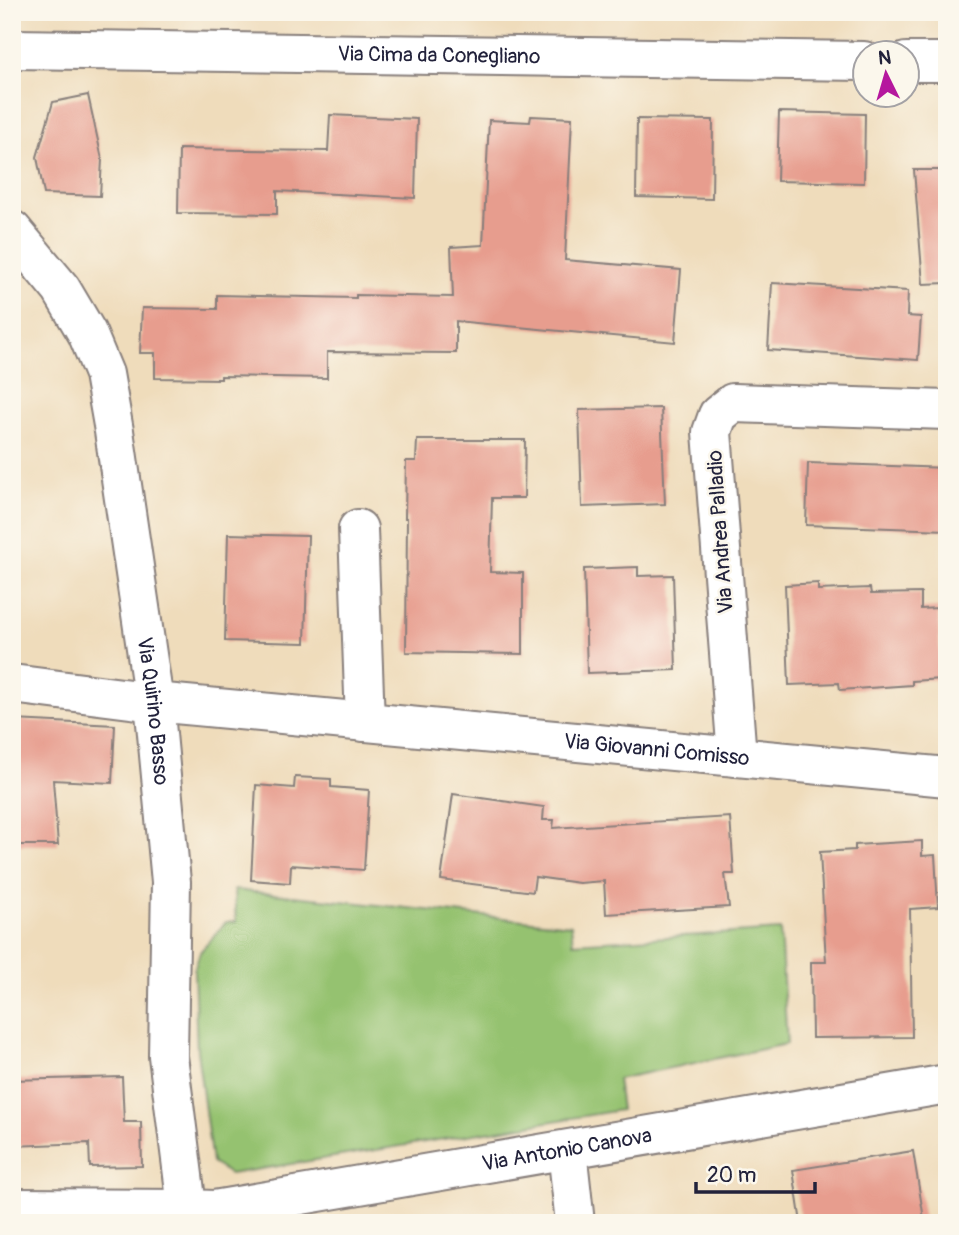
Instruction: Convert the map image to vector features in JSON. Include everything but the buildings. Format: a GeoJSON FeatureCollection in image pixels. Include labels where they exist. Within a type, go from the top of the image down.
{"type":"FeatureCollection","features":[{"type":"Feature","properties":{"kind":"street","name":"Via Cima da Conegliano"},"geometry":{"type":"LineString","coordinates":[[12,48],[850,61]]}},
{"type":"Feature","properties":{"kind":"street"},"geometry":{"type":"LineString","coordinates":[[920,62],[947,62]]}},
{"type":"Feature","properties":{"kind":"street","name":"Via Quirino Basso"},"geometry":{"type":"LineString","coordinates":[[12,230],[61,289],[87,333],[104,374],[154,702],[171,882],[168,1056],[189,1216]]}},
{"type":"Feature","properties":{"kind":"street","name":"Via Andrea Palladio"},"geometry":{"type":"LineString","coordinates":[[737,757],[712,432],[718,415],[733,403],[947,410]]}},
{"type":"Feature","properties":{"kind":"street"},"geometry":{"type":"LineString","coordinates":[[358,529],[365,722]]}},
{"type":"Feature","properties":{"kind":"street","name":"Via Giovanni Comisso"},"geometry":{"type":"LineString","coordinates":[[12,684],[154,702],[947,777]]}},
{"type":"Feature","properties":{"kind":"street","name":"Via Antonio Canova"},"geometry":{"type":"LineString","coordinates":[[12,1208],[189,1216],[947,1084]]}},
{"type":"Feature","properties":{"kind":"street"},"geometry":{"type":"LineString","coordinates":[[567,1150],[575,1223]]}},
{"type":"Feature","properties":{"kind":"green space"},"geometry":{"type":"Polygon","coordinates":[[[234,890],[571,925],[573,943],[780,930],[787,1044],[617,1079],[621,1110],[230,1174],[212,1163],[197,1051],[194,970],[200,952],[226,922],[236,922],[234,890]]]}}]}
